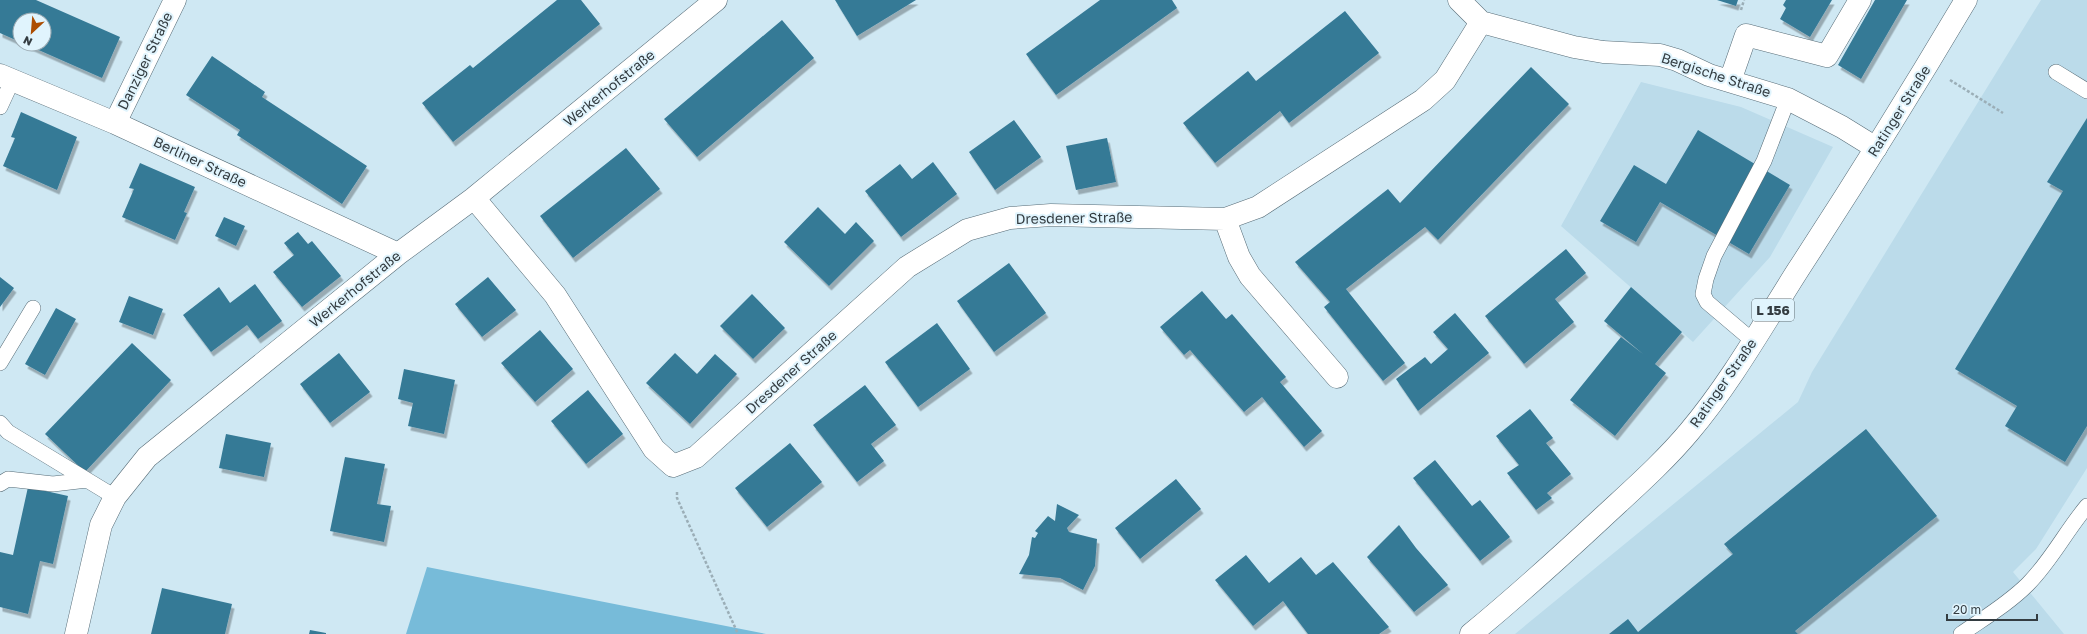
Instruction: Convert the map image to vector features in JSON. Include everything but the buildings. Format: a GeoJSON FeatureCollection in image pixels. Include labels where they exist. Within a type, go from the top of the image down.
{"type":"FeatureCollection","features":[{"type":"Feature","properties":{"kind":"street","name":"Danziger Straße"},"geometry":{"type":"LineString","coordinates":[[115,123],[174,0]]}},
{"type":"Feature","properties":{"kind":"street","name":"Werkerhofstraße"},"geometry":{"type":"LineString","coordinates":[[76,634],[101,525],[115,497],[147,457],[398,254],[474,198],[716,0]]}},
{"type":"Feature","properties":{"kind":"street"},"geometry":{"type":"LineString","coordinates":[[1460,0],[1481,22]]}},
{"type":"Feature","properties":{"kind":"street"},"geometry":{"type":"LineString","coordinates":[[1730,81],[1746,35],[1827,56],[1860,0]]}},
{"type":"Feature","properties":{"kind":"street","name":"Ratinger Straße"},"geometry":{"type":"LineString","coordinates":[[1470,634],[1520,594],[1660,464],[1689,432],[1723,388],[1876,148],[1966,0]]}},
{"type":"Feature","properties":{"kind":"street","name":"Bergische Straße"},"geometry":{"type":"LineString","coordinates":[[1481,22],[1581,48],[1603,52],[1660,55],[1677,60],[1709,75],[1788,99],[1842,127],[1876,148]]}},
{"type":"Feature","properties":{"kind":"street","name":"Dresdener Straße"},"geometry":{"type":"LineString","coordinates":[[673,466],[696,458],[907,267],[967,230],[1010,218],[1051,215],[1225,219],[1258,207],[1423,100],[1445,80],[1481,22]]}},
{"type":"Feature","properties":{"kind":"street","name":"Berliner Straße"},"geometry":{"type":"LineString","coordinates":[[6,78],[115,123],[398,254]]}},
{"type":"Feature","properties":{"kind":"street"},"geometry":{"type":"LineString","coordinates":[[474,198],[555,295],[654,449],[673,466]]}},
{"type":"Feature","properties":{"kind":"street"},"geometry":{"type":"LineString","coordinates":[[1225,219],[1240,257],[1250,276],[1337,377]]}},
{"type":"Feature","properties":{"kind":"lane"},"geometry":{"type":"LineString","coordinates":[[2056,72],[2087,91]]}},
{"type":"Feature","properties":{"kind":"lane"},"geometry":{"type":"LineString","coordinates":[[0,107],[6,78]]}},
{"type":"Feature","properties":{"kind":"lane"},"geometry":{"type":"LineString","coordinates":[[1753,341],[1707,302],[1703,294],[1706,279],[1714,256],[1764,161],[1788,99]]}},
{"type":"Feature","properties":{"kind":"lane"},"geometry":{"type":"LineString","coordinates":[[0,362],[33,308]]}},
{"type":"Feature","properties":{"kind":"lane"},"geometry":{"type":"LineString","coordinates":[[0,423],[8,432],[115,497]]}},
{"type":"Feature","properties":{"kind":"lane"},"geometry":{"type":"LineString","coordinates":[[0,484],[8,479],[53,484],[87,480]]}},
{"type":"Feature","properties":{"kind":"lane"},"geometry":{"type":"LineString","coordinates":[[1962,634],[2006,603],[2028,584],[2051,557],[2087,506]]}},
{"type":"Feature","properties":{"kind":"path"},"geometry":{"type":"LineString","coordinates":[[1927,66],[2003,113]]}},
{"type":"Feature","properties":{"kind":"path"},"geometry":{"type":"LineString","coordinates":[[673,466],[677,498],[738,634]]}},
{"type":"Feature","properties":{"kind":"shaded area"},"geometry":{"type":"Polygon","coordinates":[[[2041,0],[2087,0],[2087,468],[2036,549],[2013,572],[2064,634],[1515,634],[1798,402],[1812,372],[2041,0]]]}},
{"type":"Feature","properties":{"kind":"shaded area"},"geometry":{"type":"Polygon","coordinates":[[[1641,82],[1741,107],[1833,147],[1770,257],[1693,342],[1561,226],[1641,82]]]}},
{"type":"Feature","properties":{"kind":"shaded area"},"geometry":{"type":"Polygon","coordinates":[[[427,567],[766,634],[406,634],[427,567]]]}}]}
